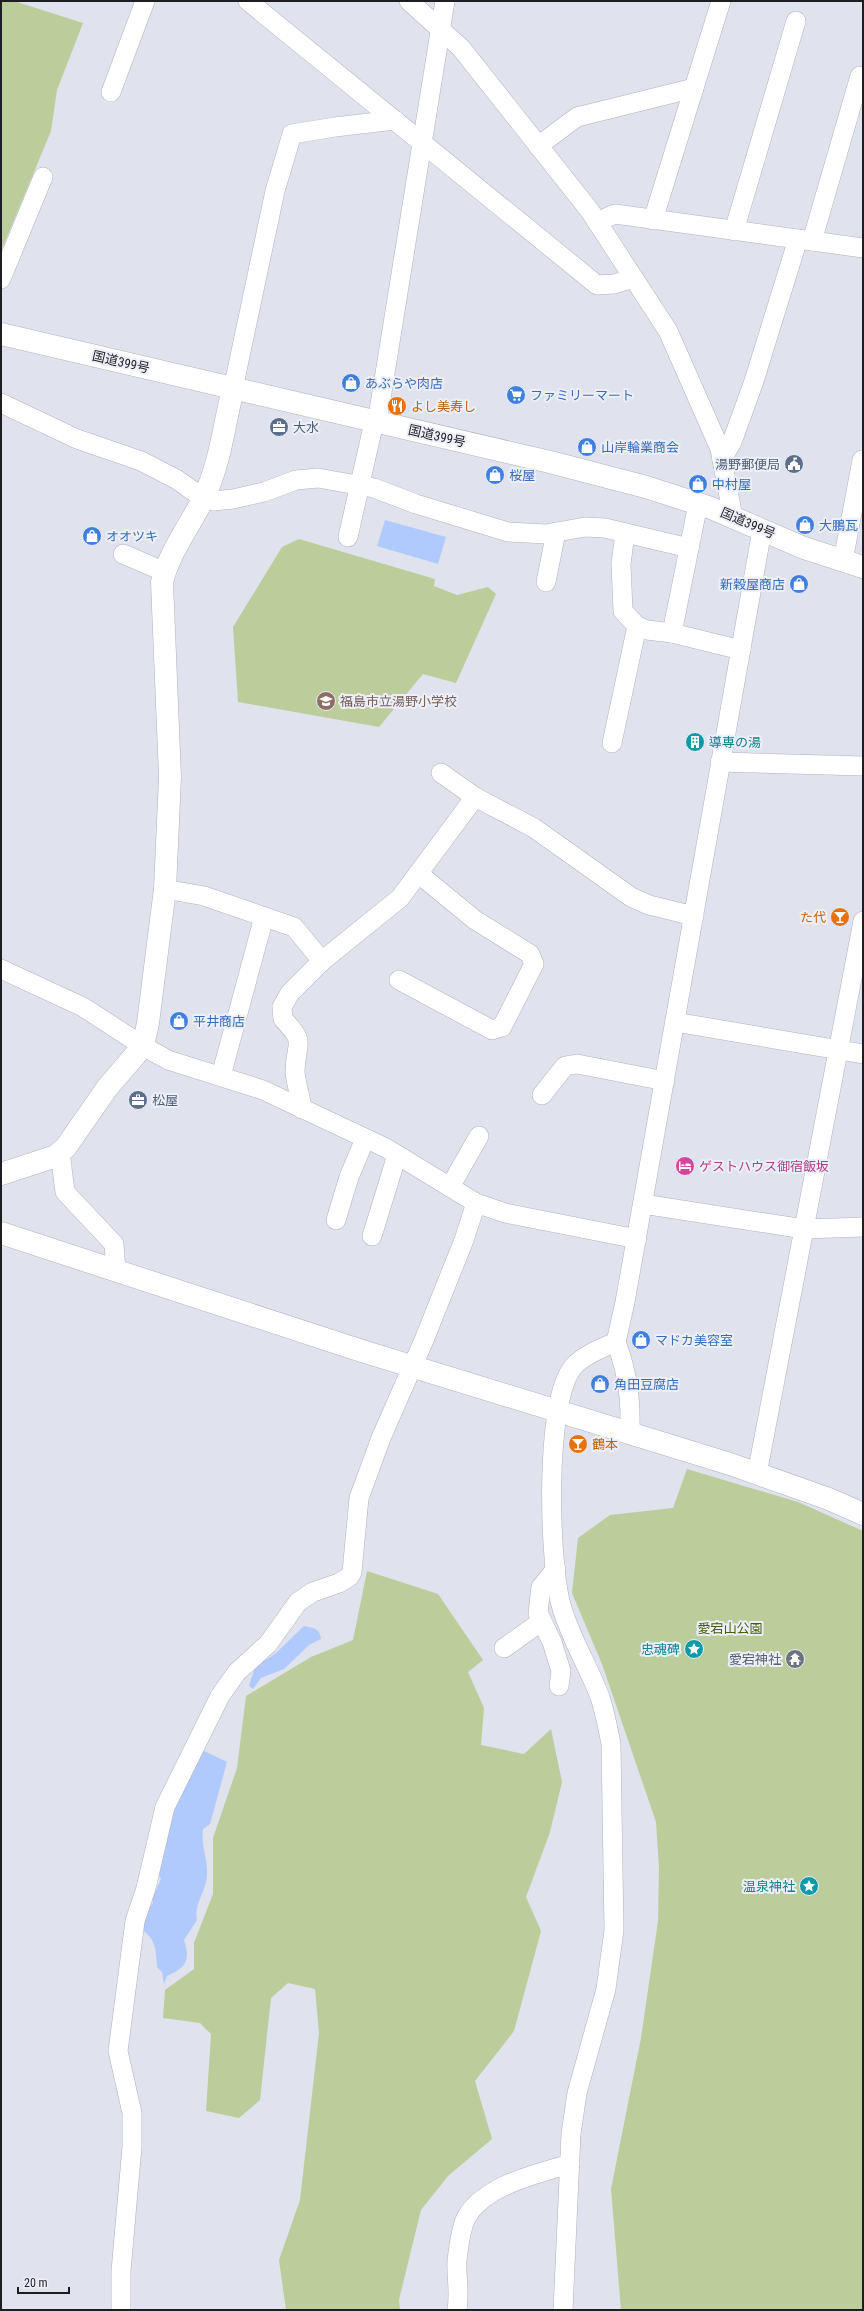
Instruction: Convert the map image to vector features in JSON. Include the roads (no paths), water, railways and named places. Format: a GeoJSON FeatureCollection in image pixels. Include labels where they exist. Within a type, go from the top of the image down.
{"type":"FeatureCollection","features":[{"type":"Feature","properties":{"kind":"main road","name":"国道399号"},"geometry":{"type":"LineString","coordinates":[[1,334],[550,462],[698,504],[733,517],[804,548],[853,564]]}},
{"type":"Feature","properties":{"kind":"main road"},"geometry":{"type":"LineString","coordinates":[[1,1174],[56,1156],[66,1147],[112,1082],[143,1046],[148,1024],[165,889],[170,777],[162,582],[172,552],[203,498],[212,478],[233,389]]}},
{"type":"Feature","properties":{"kind":"main road"},"geometry":{"type":"LineString","coordinates":[[1,1233],[412,1367],[757,1474],[829,1499],[863,1514]]}},
{"type":"Feature","properties":{"kind":"street"},"geometry":{"type":"LineString","coordinates":[[110,92],[145,1]]}},
{"type":"Feature","properties":{"kind":"street"},"geometry":{"type":"LineString","coordinates":[[248,1],[422,141],[597,285],[614,284],[634,278]]}},
{"type":"Feature","properties":{"kind":"street"},"geometry":{"type":"LineString","coordinates":[[409,1],[441,28],[461,48],[538,146],[597,222],[668,331],[720,449],[733,517]]}},
{"type":"Feature","properties":{"kind":"street"},"geometry":{"type":"LineString","coordinates":[[348,537],[376,422],[445,1]]}},
{"type":"Feature","properties":{"kind":"street"},"geometry":{"type":"LineString","coordinates":[[653,220],[721,1]]}},
{"type":"Feature","properties":{"kind":"street"},"geometry":{"type":"LineString","coordinates":[[734,231],[796,21]]}},
{"type":"Feature","properties":{"kind":"street"},"geometry":{"type":"LineString","coordinates":[[722,459],[732,442],[805,240],[860,76]]}},
{"type":"Feature","properties":{"kind":"street"},"geometry":{"type":"LineString","coordinates":[[538,146],[577,117],[694,88]]}},
{"type":"Feature","properties":{"kind":"street"},"geometry":{"type":"LineString","coordinates":[[233,389],[275,191],[292,134],[395,120]]}},
{"type":"Feature","properties":{"kind":"street"},"geometry":{"type":"LineString","coordinates":[[1,279],[43,178]]}},
{"type":"Feature","properties":{"kind":"street"},"geometry":{"type":"LineString","coordinates":[[597,222],[615,214],[863,248]]}},
{"type":"Feature","properties":{"kind":"street"},"geometry":{"type":"LineString","coordinates":[[1,403],[78,438],[141,461],[176,479],[203,498],[214,501],[233,499],[296,480],[318,478],[361,486],[508,532],[556,532],[585,527],[605,528],[689,548]]}},
{"type":"Feature","properties":{"kind":"street"},"geometry":{"type":"LineString","coordinates":[[853,564],[862,460]]}},
{"type":"Feature","properties":{"kind":"street"},"geometry":{"type":"LineString","coordinates":[[672,633],[698,504]]}},
{"type":"Feature","properties":{"kind":"street"},"geometry":{"type":"LineString","coordinates":[[630,1434],[631,1401],[622,1360],[616,1342],[637,1239],[762,530]]}},
{"type":"Feature","properties":{"kind":"street"},"geometry":{"type":"LineString","coordinates":[[546,582],[556,532]]}},
{"type":"Feature","properties":{"kind":"street"},"geometry":{"type":"LineString","coordinates":[[625,532],[620,564],[623,611],[637,626],[647,630],[672,633],[740,650]]}},
{"type":"Feature","properties":{"kind":"street"},"geometry":{"type":"LineString","coordinates":[[122,554],[165,572]]}},
{"type":"Feature","properties":{"kind":"street"},"geometry":{"type":"LineString","coordinates":[[612,743],[637,626]]}},
{"type":"Feature","properties":{"kind":"street"},"geometry":{"type":"LineString","coordinates":[[720,762],[863,766]]}},
{"type":"Feature","properties":{"kind":"street"},"geometry":{"type":"LineString","coordinates":[[441,773],[475,797],[534,828],[631,897],[649,905],[694,916]]}},
{"type":"Feature","properties":{"kind":"street"},"geometry":{"type":"LineString","coordinates":[[302,1110],[295,1073],[299,1040],[297,1033],[283,1019],[282,1007],[290,993],[322,961],[400,898],[475,797]]}},
{"type":"Feature","properties":{"kind":"street"},"geometry":{"type":"LineString","coordinates":[[398,980],[492,1030],[502,1027],[534,964],[530,954],[475,920],[419,874]]}},
{"type":"Feature","properties":{"kind":"street"},"geometry":{"type":"LineString","coordinates":[[165,889],[204,896],[294,927],[322,961]]}},
{"type":"Feature","properties":{"kind":"street"},"geometry":{"type":"LineString","coordinates":[[221,1076],[264,917]]}},
{"type":"Feature","properties":{"kind":"street"},"geometry":{"type":"LineString","coordinates":[[757,1474],[840,1050],[863,921]]}},
{"type":"Feature","properties":{"kind":"street"},"geometry":{"type":"LineString","coordinates":[[1,969],[83,1007],[143,1046],[168,1060],[263,1090],[365,1139],[397,1155],[476,1203],[505,1213],[637,1239]]}},
{"type":"Feature","properties":{"kind":"street"},"geometry":{"type":"LineString","coordinates":[[675,1022],[863,1054]]}},
{"type":"Feature","properties":{"kind":"street"},"geometry":{"type":"LineString","coordinates":[[542,1095],[565,1066],[577,1064],[665,1081]]}},
{"type":"Feature","properties":{"kind":"street"},"geometry":{"type":"LineString","coordinates":[[450,1187],[479,1136]]}},
{"type":"Feature","properties":{"kind":"street"},"geometry":{"type":"LineString","coordinates":[[336,1220],[349,1177],[365,1139]]}},
{"type":"Feature","properties":{"kind":"street"},"geometry":{"type":"LineString","coordinates":[[60,1152],[65,1192],[114,1244],[116,1271]]}},
{"type":"Feature","properties":{"kind":"street"},"geometry":{"type":"LineString","coordinates":[[372,1236],[397,1155]]}},
{"type":"Feature","properties":{"kind":"street"},"geometry":{"type":"LineString","coordinates":[[121,2310],[121,2271],[132,2147],[132,2113],[118,2051],[135,1921],[146,1888],[165,1807],[220,1696],[237,1672],[268,1644],[298,1602],[313,1592],[339,1583],[349,1577],[352,1572],[359,1498],[464,1240],[476,1203]]}},
{"type":"Feature","properties":{"kind":"street"},"geometry":{"type":"LineString","coordinates":[[643,1204],[804,1229],[863,1227]]}},
{"type":"Feature","properties":{"kind":"street"},"geometry":{"type":"LineString","coordinates":[[563,2310],[570,2134],[577,2094],[606,1989],[614,1930],[612,1774],[611,1744],[606,1718],[571,1633],[561,1603],[554,1547],[552,1484],[557,1411],[564,1382],[574,1365],[616,1342]]}},
{"type":"Feature","properties":{"kind":"street"},"geometry":{"type":"LineString","coordinates":[[556,1569],[540,1587],[538,1613],[552,1642],[561,1671],[559,1686]]}},
{"type":"Feature","properties":{"kind":"street"},"geometry":{"type":"LineString","coordinates":[[504,1648],[542,1621]]}},
{"type":"Feature","properties":{"kind":"street"},"geometry":{"type":"LineString","coordinates":[[457,2309],[457,2262],[460,2240],[466,2218],[487,2197],[506,2184],[570,2164]]}},
{"type":"Feature","properties":{"kind":"water"},"geometry":{"type":"Polygon","coordinates":[[[385,520],[446,537],[438,564],[377,546],[385,520]]]}},
{"type":"Feature","properties":{"kind":"water"},"geometry":{"type":"Polygon","coordinates":[[[304,1626],[318,1631],[321,1639],[309,1645],[284,1669],[261,1678],[253,1689],[249,1686],[255,1667],[275,1654],[304,1626]]]}},
{"type":"Feature","properties":{"kind":"water"},"geometry":{"type":"Polygon","coordinates":[[[202,1750],[227,1762],[210,1824],[203,1829],[207,1878],[197,1908],[197,1920],[184,1940],[187,1958],[179,1970],[167,1976],[164,1984],[162,1972],[157,1967],[154,1945],[150,1937],[141,1929],[145,1913],[153,1903],[152,1899],[161,1879],[158,1873],[177,1798],[202,1750]]]}},
{"type":"Feature","properties":{"kind":"place","name":"あぶらや肉店"},"geometry":{"type":"Point","coordinates":[351,383]}},
{"type":"Feature","properties":{"kind":"place","name":"ファミリーマート"},"geometry":{"type":"Point","coordinates":[516,395]}},
{"type":"Feature","properties":{"kind":"place","name":"よし美寿し"},"geometry":{"type":"Point","coordinates":[397,406]}},
{"type":"Feature","properties":{"kind":"place","name":"大水"},"geometry":{"type":"Point","coordinates":[279,427]}},
{"type":"Feature","properties":{"kind":"place","name":"山岸輪業商会"},"geometry":{"type":"Point","coordinates":[587,447]}},
{"type":"Feature","properties":{"kind":"place","name":"湯野郵便局"},"geometry":{"type":"Point","coordinates":[794,464]}},
{"type":"Feature","properties":{"kind":"place","name":"桜屋"},"geometry":{"type":"Point","coordinates":[495,475]}},
{"type":"Feature","properties":{"kind":"place","name":"中村屋"},"geometry":{"type":"Point","coordinates":[698,484]}},
{"type":"Feature","properties":{"kind":"place","name":"大鵬瓦"},"geometry":{"type":"Point","coordinates":[805,525]}},
{"type":"Feature","properties":{"kind":"place","name":"オオツキ"},"geometry":{"type":"Point","coordinates":[92,536]}},
{"type":"Feature","properties":{"kind":"place","name":"新穀屋商店"},"geometry":{"type":"Point","coordinates":[799,584]}},
{"type":"Feature","properties":{"kind":"place","name":"福島市立湯野小学校"},"geometry":{"type":"Point","coordinates":[326,701]}},
{"type":"Feature","properties":{"kind":"place","name":"導専の湯"},"geometry":{"type":"Point","coordinates":[695,742]}},
{"type":"Feature","properties":{"kind":"place","name":"た代"},"geometry":{"type":"Point","coordinates":[840,917]}},
{"type":"Feature","properties":{"kind":"place","name":"平井商店"},"geometry":{"type":"Point","coordinates":[179,1021]}},
{"type":"Feature","properties":{"kind":"place","name":"松屋"},"geometry":{"type":"Point","coordinates":[138,1100]}},
{"type":"Feature","properties":{"kind":"place","name":"ゲストハウス御宿飯坂"},"geometry":{"type":"Point","coordinates":[685,1166]}},
{"type":"Feature","properties":{"kind":"place","name":"マドカ美容室"},"geometry":{"type":"Point","coordinates":[641,1340]}},
{"type":"Feature","properties":{"kind":"place","name":"角田豆腐店"},"geometry":{"type":"Point","coordinates":[600,1384]}},
{"type":"Feature","properties":{"kind":"place","name":"鶴本"},"geometry":{"type":"Point","coordinates":[578,1444]}},
{"type":"Feature","properties":{"kind":"place","name":"忠魂碑"},"geometry":{"type":"Point","coordinates":[694,1649]}},
{"type":"Feature","properties":{"kind":"place","name":"愛宕神社"},"geometry":{"type":"Point","coordinates":[795,1659]}},
{"type":"Feature","properties":{"kind":"place","name":"温泉神社"},"geometry":{"type":"Point","coordinates":[809,1886]}},
{"type":"Feature","properties":{"kind":"park label","name":"愛宕山公園"},"geometry":{"type":"Point","coordinates":[730,1628]}}]}
